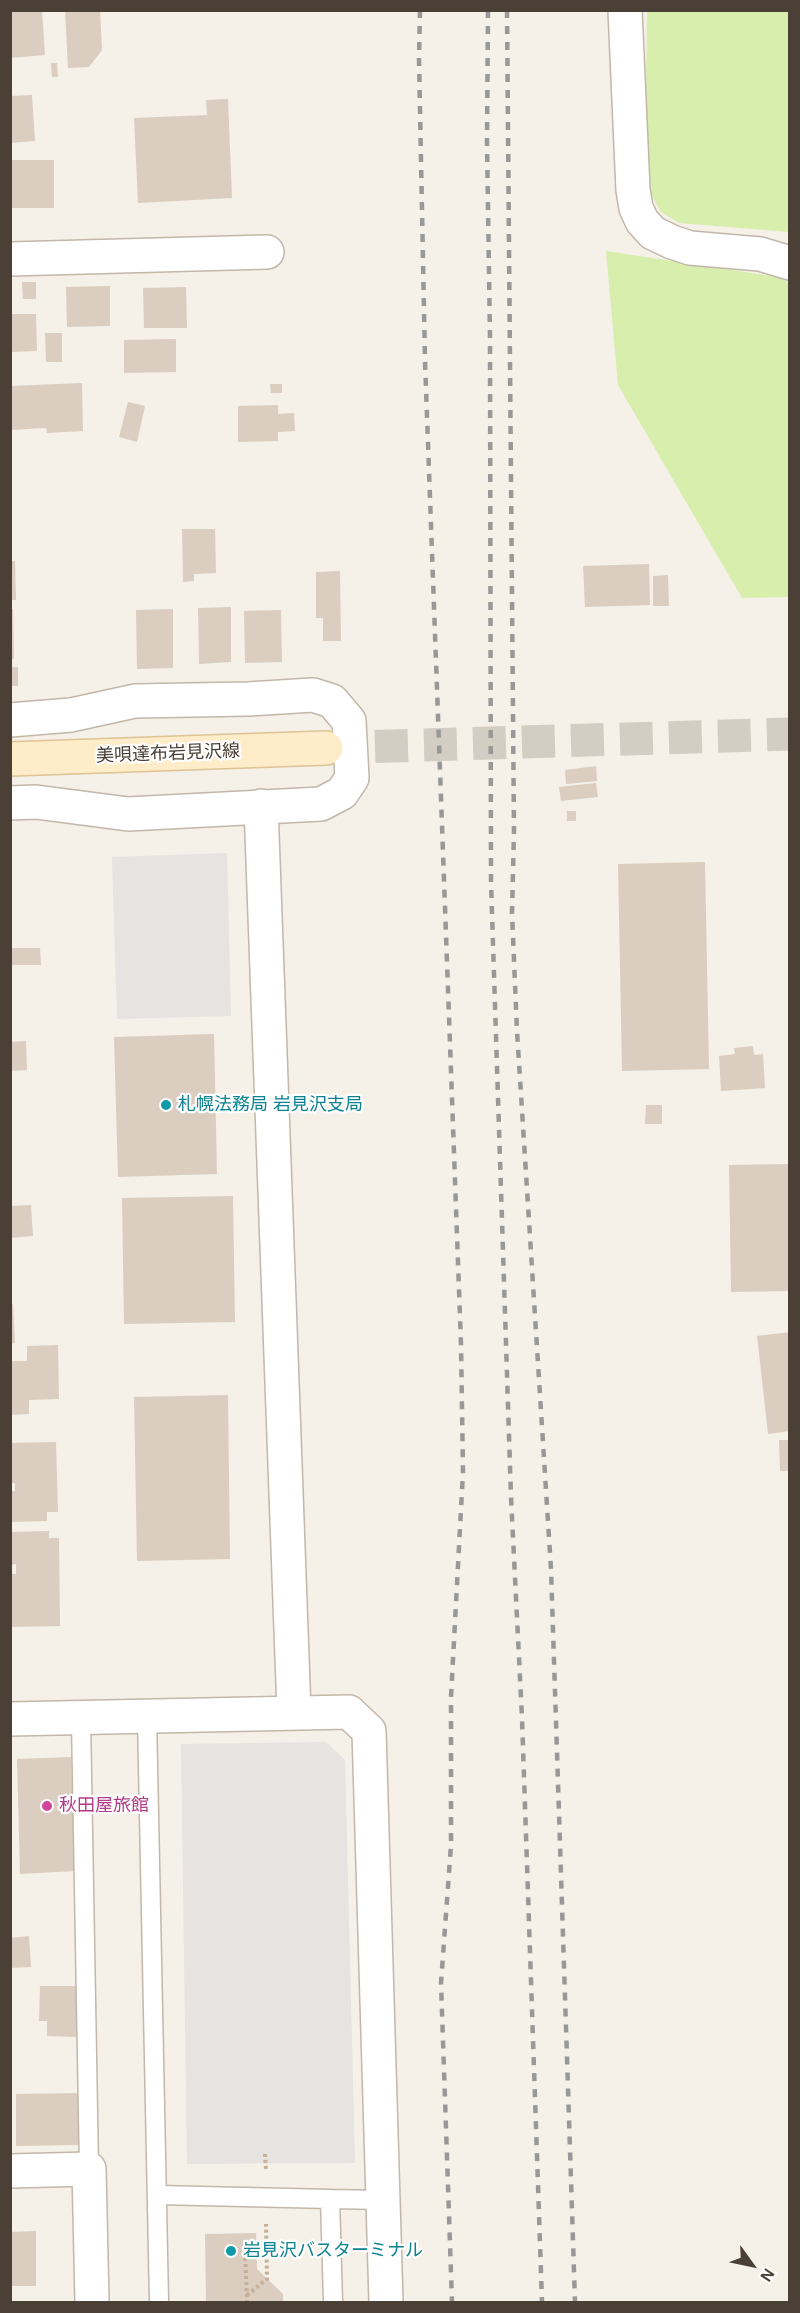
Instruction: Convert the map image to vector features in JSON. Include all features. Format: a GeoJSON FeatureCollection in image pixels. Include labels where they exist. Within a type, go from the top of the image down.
{"type":"FeatureCollection","features":[{"type":"Feature","properties":{"kind":"main road","name":"美唄達布岩見沢線"},"geometry":{"type":"LineString","coordinates":[[10,759],[326,748]]}},
{"type":"Feature","properties":{"kind":"street"},"geometry":{"type":"LineString","coordinates":[[625,10],[633,190],[636,208],[642,222],[653,233],[690,248],[760,254],[789,263]]}},
{"type":"Feature","properties":{"kind":"street"},"geometry":{"type":"LineString","coordinates":[[10,259],[267,252]]}},
{"type":"Feature","properties":{"kind":"street"},"geometry":{"type":"LineString","coordinates":[[10,720],[71,715],[135,701],[249,699],[313,695],[332,701],[349,721],[352,778],[342,793],[321,804],[128,814],[36,802],[10,803]]}},
{"type":"Feature","properties":{"kind":"street"},"geometry":{"type":"LineString","coordinates":[[261,806],[294,1712]]}},
{"type":"Feature","properties":{"kind":"street"},"geometry":{"type":"LineString","coordinates":[[10,1719],[349,1712],[369,1731],[386,2302]]}},
{"type":"Feature","properties":{"kind":"street"},"geometry":{"type":"LineString","coordinates":[[10,2171],[89,2169],[92,2302]]}},
{"type":"Feature","properties":{"kind":"lane"},"geometry":{"type":"LineString","coordinates":[[147,1717],[159,2302]]}},
{"type":"Feature","properties":{"kind":"lane"},"geometry":{"type":"LineString","coordinates":[[81,1719],[89,2169]]}},
{"type":"Feature","properties":{"kind":"lane"},"geometry":{"type":"LineString","coordinates":[[158,2195],[383,2199]]}},
{"type":"Feature","properties":{"kind":"lane"},"geometry":{"type":"LineString","coordinates":[[330,2199],[333,2302]]}},
{"type":"Feature","properties":{"kind":"path"},"geometry":{"type":"LineString","coordinates":[[247,2295],[267,2279],[265,2154]]}},
{"type":"Feature","properties":{"kind":"path"},"geometry":{"type":"LineString","coordinates":[[246,2252],[247,2302]]}},
{"type":"Feature","properties":{"kind":"green space"},"geometry":{"type":"Polygon","coordinates":[[[647,11],[789,11],[789,232],[679,223],[661,212],[645,183],[647,11]]]}},
{"type":"Feature","properties":{"kind":"green space"},"geometry":{"type":"Polygon","coordinates":[[[606,251],[778,277],[789,283],[789,597],[742,598],[618,385],[606,251]]]}},
{"type":"Feature","properties":{"kind":"shaded area"},"geometry":{"type":"Polygon","coordinates":[[[227,853],[231,1016],[117,1019],[112,857],[227,853]]]}},
{"type":"Feature","properties":{"kind":"shaded area"},"geometry":{"type":"Polygon","coordinates":[[[326,1742],[345,1760],[355,2163],[187,2164],[181,1744],[326,1742]]]}},
{"type":"Feature","properties":{"kind":"building"},"geometry":{"type":"Polygon","coordinates":[[[10,10],[42,10],[45,55],[10,58],[10,10]]]}},
{"type":"Feature","properties":{"kind":"building"},"geometry":{"type":"Polygon","coordinates":[[[65,10],[100,10],[102,50],[89,67],[68,68],[65,10]]]}},
{"type":"Feature","properties":{"kind":"building"},"geometry":{"type":"Polygon","coordinates":[[[51,63],[57,63],[58,77],[52,77],[51,63]]]}},
{"type":"Feature","properties":{"kind":"building"},"geometry":{"type":"Polygon","coordinates":[[[32,95],[35,141],[10,143],[10,96],[32,95]]]}},
{"type":"Feature","properties":{"kind":"building"},"geometry":{"type":"Polygon","coordinates":[[[228,99],[232,198],[138,203],[134,118],[207,115],[206,100],[228,99]]]}},
{"type":"Feature","properties":{"kind":"building"},"geometry":{"type":"Polygon","coordinates":[[[10,160],[54,160],[54,208],[10,208],[10,160]]]}},
{"type":"Feature","properties":{"kind":"building"},"geometry":{"type":"Polygon","coordinates":[[[22,282],[36,282],[36,299],[23,299],[22,282]]]}},
{"type":"Feature","properties":{"kind":"building"},"geometry":{"type":"Polygon","coordinates":[[[110,286],[110,326],[67,327],[66,287],[110,286]]]}},
{"type":"Feature","properties":{"kind":"building"},"geometry":{"type":"Polygon","coordinates":[[[186,287],[187,328],[144,328],[143,288],[186,287]]]}},
{"type":"Feature","properties":{"kind":"building"},"geometry":{"type":"Polygon","coordinates":[[[10,314],[36,314],[37,351],[10,352],[10,314]]]}},
{"type":"Feature","properties":{"kind":"building"},"geometry":{"type":"Polygon","coordinates":[[[45,333],[62,333],[62,362],[46,362],[45,333]]]}},
{"type":"Feature","properties":{"kind":"building"},"geometry":{"type":"Polygon","coordinates":[[[176,339],[176,372],[124,373],[124,340],[176,339]]]}},
{"type":"Feature","properties":{"kind":"building"},"geometry":{"type":"Polygon","coordinates":[[[82,383],[83,431],[47,433],[46,428],[10,430],[10,386],[82,383]]]}},
{"type":"Feature","properties":{"kind":"building"},"geometry":{"type":"Polygon","coordinates":[[[270,384],[282,384],[282,393],[271,393],[270,384]]]}},
{"type":"Feature","properties":{"kind":"building"},"geometry":{"type":"Polygon","coordinates":[[[128,402],[145,406],[137,442],[119,437],[128,402]]]}},
{"type":"Feature","properties":{"kind":"building"},"geometry":{"type":"Polygon","coordinates":[[[278,405],[278,414],[294,413],[295,431],[278,432],[278,441],[238,442],[238,406],[278,405]]]}},
{"type":"Feature","properties":{"kind":"building"},"geometry":{"type":"Polygon","coordinates":[[[182,529],[215,529],[216,573],[194,574],[194,581],[183,582],[182,529]]]}},
{"type":"Feature","properties":{"kind":"building"},"geometry":{"type":"Polygon","coordinates":[[[10,561],[15,561],[16,600],[10,600],[10,561]]]}},
{"type":"Feature","properties":{"kind":"building"},"geometry":{"type":"Polygon","coordinates":[[[649,564],[650,605],[585,607],[583,566],[649,564]]]}},
{"type":"Feature","properties":{"kind":"building"},"geometry":{"type":"Polygon","coordinates":[[[340,571],[341,641],[323,641],[323,618],[316,618],[316,572],[340,571]]]}},
{"type":"Feature","properties":{"kind":"building"},"geometry":{"type":"Polygon","coordinates":[[[668,575],[669,606],[653,606],[653,576],[668,575]]]}},
{"type":"Feature","properties":{"kind":"building"},"geometry":{"type":"Polygon","coordinates":[[[231,607],[231,662],[199,664],[198,608],[231,607]]]}},
{"type":"Feature","properties":{"kind":"building"},"geometry":{"type":"Polygon","coordinates":[[[10,609],[13,609],[14,659],[10,659],[10,609]]]}},
{"type":"Feature","properties":{"kind":"building"},"geometry":{"type":"Polygon","coordinates":[[[173,609],[173,668],[137,669],[136,610],[173,609]]]}},
{"type":"Feature","properties":{"kind":"building"},"geometry":{"type":"Polygon","coordinates":[[[281,610],[282,662],[245,663],[244,611],[281,610]]]}},
{"type":"Feature","properties":{"kind":"building"},"geometry":{"type":"Polygon","coordinates":[[[10,667],[18,667],[18,686],[10,686],[10,667]]]}},
{"type":"Feature","properties":{"kind":"building"},"geometry":{"type":"Polygon","coordinates":[[[596,766],[597,781],[566,784],[565,770],[596,766]]]}},
{"type":"Feature","properties":{"kind":"building"},"geometry":{"type":"Polygon","coordinates":[[[596,783],[598,797],[561,801],[559,787],[596,783]]]}},
{"type":"Feature","properties":{"kind":"building"},"geometry":{"type":"Polygon","coordinates":[[[567,811],[576,811],[576,821],[567,821],[567,811]]]}},
{"type":"Feature","properties":{"kind":"building"},"geometry":{"type":"Polygon","coordinates":[[[705,862],[709,1069],[622,1071],[618,864],[705,862]]]}},
{"type":"Feature","properties":{"kind":"building"},"geometry":{"type":"Polygon","coordinates":[[[10,948],[40,948],[41,965],[10,965],[10,948]]]}},
{"type":"Feature","properties":{"kind":"building","name":"札幌法務局 岩見沢支局"},"geometry":{"type":"Polygon","coordinates":[[[214,1034],[217,1174],[118,1177],[114,1037],[214,1034]]]}},
{"type":"Feature","properties":{"kind":"building"},"geometry":{"type":"Polygon","coordinates":[[[26,1041],[27,1070],[10,1071],[10,1042],[26,1041]]]}},
{"type":"Feature","properties":{"kind":"building"},"geometry":{"type":"Polygon","coordinates":[[[753,1046],[754,1055],[763,1054],[765,1088],[721,1091],[719,1056],[735,1054],[734,1048],[753,1046]]]}},
{"type":"Feature","properties":{"kind":"building"},"geometry":{"type":"Polygon","coordinates":[[[646,1105],[662,1105],[662,1124],[645,1124],[646,1105]]]}},
{"type":"Feature","properties":{"kind":"building"},"geometry":{"type":"Polygon","coordinates":[[[789,1164],[790,1291],[731,1292],[729,1165],[789,1164]]]}},
{"type":"Feature","properties":{"kind":"building"},"geometry":{"type":"Polygon","coordinates":[[[233,1196],[235,1322],[124,1324],[122,1198],[233,1196]]]}},
{"type":"Feature","properties":{"kind":"building"},"geometry":{"type":"Polygon","coordinates":[[[31,1205],[33,1236],[10,1238],[10,1206],[31,1205]]]}},
{"type":"Feature","properties":{"kind":"building"},"geometry":{"type":"Polygon","coordinates":[[[10,1304],[13,1304],[15,1343],[10,1344],[10,1304]]]}},
{"type":"Feature","properties":{"kind":"building"},"geometry":{"type":"Polygon","coordinates":[[[790,1332],[790,1431],[768,1434],[757,1336],[790,1332]]]}},
{"type":"Feature","properties":{"kind":"building"},"geometry":{"type":"Polygon","coordinates":[[[58,1345],[59,1399],[29,1400],[29,1414],[10,1415],[10,1361],[27,1361],[27,1346],[58,1345]]]}},
{"type":"Feature","properties":{"kind":"building"},"geometry":{"type":"Polygon","coordinates":[[[228,1395],[230,1559],[137,1561],[134,1397],[228,1395]]]}},
{"type":"Feature","properties":{"kind":"building"},"geometry":{"type":"Polygon","coordinates":[[[779,1440],[790,1440],[790,1471],[780,1471],[779,1440]]]}},
{"type":"Feature","properties":{"kind":"building"},"geometry":{"type":"Polygon","coordinates":[[[56,1442],[58,1512],[47,1512],[47,1521],[10,1522],[10,1491],[15,1491],[15,1483],[10,1483],[10,1443],[56,1442]]]}},
{"type":"Feature","properties":{"kind":"building"},"geometry":{"type":"Polygon","coordinates":[[[49,1531],[49,1538],[59,1538],[60,1626],[10,1627],[10,1574],[16,1574],[16,1564],[10,1565],[10,1532],[49,1531]]]}},
{"type":"Feature","properties":{"kind":"building"},"geometry":{"type":"Polygon","coordinates":[[[71,1757],[75,1871],[20,1874],[17,1759],[71,1757]]]}},
{"type":"Feature","properties":{"kind":"building"},"geometry":{"type":"Polygon","coordinates":[[[29,1936],[31,1967],[10,1968],[10,1938],[29,1936]]]}},
{"type":"Feature","properties":{"kind":"building"},"geometry":{"type":"Polygon","coordinates":[[[40,1986],[78,1986],[76,2037],[47,2036],[47,2021],[39,2021],[40,1986]]]}},
{"type":"Feature","properties":{"kind":"building"},"geometry":{"type":"Polygon","coordinates":[[[79,2093],[79,2145],[16,2146],[16,2094],[79,2093]]]}},
{"type":"Feature","properties":{"kind":"building"},"geometry":{"type":"Polygon","coordinates":[[[36,2231],[36,2286],[10,2286],[10,2232],[36,2231]]]}},
{"type":"Feature","properties":{"kind":"building","name":"岩見沢バスターミナル"},"geometry":{"type":"Polygon","coordinates":[[[256,2233],[257,2269],[283,2294],[283,2302],[206,2302],[205,2234],[256,2233]]]}},
{"type":"Feature","properties":{"kind":"tunnel"},"geometry":{"type":"LineString","coordinates":[[326,748],[790,734]]}},
{"type":"Feature","properties":{"kind":"railway"},"geometry":{"type":"LineString","coordinates":[[420,10],[425,361],[461,1344],[463,1472],[451,1697],[451,1845],[441,1983],[452,2302]]}},
{"type":"Feature","properties":{"kind":"railway"},"geometry":{"type":"LineString","coordinates":[[488,10],[491,882],[511,1497],[522,1718],[542,2302]]}},
{"type":"Feature","properties":{"kind":"railway"},"geometry":{"type":"LineString","coordinates":[[507,10],[514,831],[512,913],[517,1031],[551,1569],[575,2302]]}},
{"type":"Feature","properties":{"kind":"place","name":"札幌法務局 岩見沢支局"},"geometry":{"type":"Point","coordinates":[166,1105]}},
{"type":"Feature","properties":{"kind":"place","name":"秋田屋旅館"},"geometry":{"type":"Point","coordinates":[47,1806]}},
{"type":"Feature","properties":{"kind":"place","name":"岩見沢バスターミナル"},"geometry":{"type":"Point","coordinates":[231,2251]}}]}
